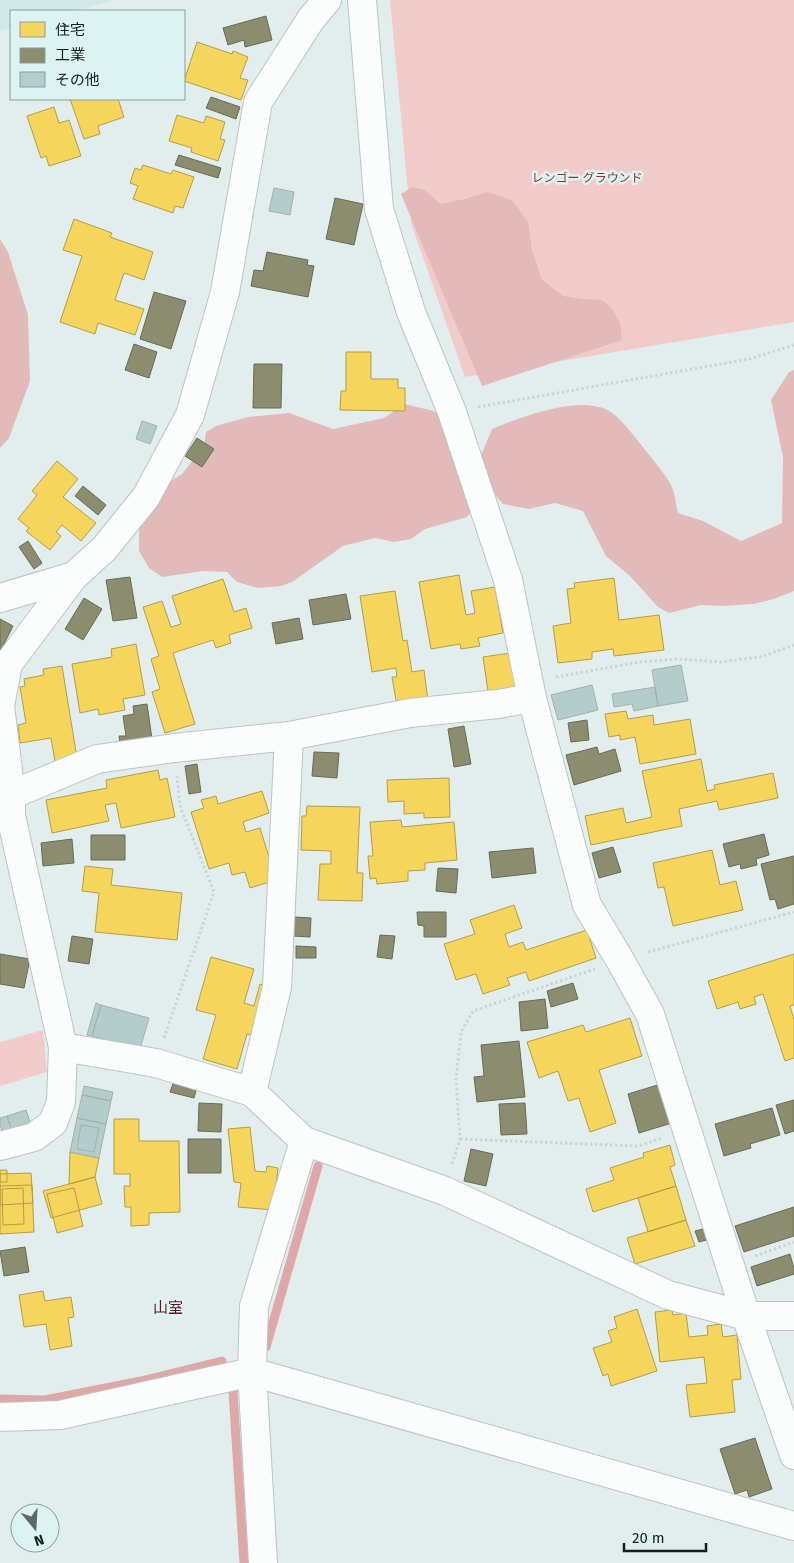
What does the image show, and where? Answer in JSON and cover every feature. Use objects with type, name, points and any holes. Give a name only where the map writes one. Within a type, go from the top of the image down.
[{"type":"street","points":[[0,1146],[34,1137],[53,1123],[61,1102],[63,1047],[8,809],[0,706],[8,664],[74,576],[104,549],[146,497],[190,415],[225,292],[258,102],[311,18],[327,0]]},
{"type":"street","points":[[362,0],[379,209],[411,312],[452,412],[508,580],[530,690],[587,905],[610,964],[650,1014],[746,1316],[794,1455]]},
{"type":"street","points":[[0,598],[74,576]]},
{"type":"street","points":[[8,809],[97,759],[174,748],[288,736],[410,713],[498,704],[530,690]]},
{"type":"street","points":[[252,1092],[277,987],[288,736]]},
{"type":"street","points":[[63,1047],[156,1063],[252,1092],[304,1141],[445,1191],[668,1296],[746,1316],[794,1316]]},
{"type":"street","points":[[264,1563],[252,1372],[254,1306],[304,1141]]},
{"type":"street","points":[[0,1417],[60,1415],[252,1372],[794,1526]]},
{"type":"path","points":[[452,412],[749,359],[794,345]]},
{"type":"path","points":[[530,690],[647,662],[679,658],[720,662],[760,657],[794,645]]},
{"type":"path","points":[[156,1063],[214,892],[180,806],[174,748]]},
{"type":"path","points":[[445,1191],[460,1139],[456,1079],[461,1032],[473,1010],[610,964],[794,912]]},
{"type":"path","points":[[460,1139],[638,1146],[687,1131]]},
{"type":"path","points":[[730,1265],[794,1242]]},
{"type":"shaded area","points":[[0,0],[115,0],[78,10],[10,10],[10,28],[0,31]]},
{"type":"shaded area","points":[[412,187],[425,190],[440,204],[488,192],[513,201],[528,222],[532,250],[542,280],[563,296],[602,300],[611,307],[620,323],[622,340],[482,386],[401,194]]},
{"type":"shaded area","points":[[0,239],[8,252],[28,315],[30,381],[9,438],[0,448]]},
{"type":"shaded area","points":[[794,370],[794,591],[774,599],[753,604],[701,605],[669,613],[658,607],[630,576],[606,556],[583,511],[555,503],[529,509],[503,504],[483,481],[479,460],[492,429],[535,413],[552,409],[584,405],[599,407],[611,412],[620,420],[663,472],[672,487],[678,513],[703,521],[741,541],[782,523],[783,457],[771,400],[789,372]]},
{"type":"shaded area","points":[[404,404],[434,411],[451,429],[474,507],[467,517],[425,529],[411,539],[394,542],[375,538],[343,546],[292,582],[281,586],[258,588],[237,582],[227,572],[203,571],[162,577],[149,568],[139,551],[139,522],[163,486],[182,474],[204,446],[206,432],[216,426],[248,417],[289,413],[333,429],[384,418]]},
{"type":"green space","name":"レンゴー グラウンド","points":[[390,0],[794,0],[794,322],[465,377],[411,223]]},
{"type":"green space","points":[[43,1030],[47,1072],[0,1086],[0,1042]]},
{"type":"building: 住宅","points":[[197,42],[232,54],[233,51],[248,57],[240,78],[248,80],[241,100],[185,81]]},
{"type":"building: 住宅","points":[[70,100],[118,100],[124,117],[98,126],[100,134],[84,139]]},
{"type":"building: 住宅","points":[[54,107],[59,123],[69,120],[81,156],[49,166],[46,156],[41,158],[27,116]]},
{"type":"building: 住宅","points":[[177,115],[204,123],[206,116],[225,122],[220,139],[225,140],[218,161],[191,152],[192,148],[169,141]]},
{"type":"building: 住宅","points":[[143,165],[171,174],[173,170],[194,177],[183,208],[175,206],[173,213],[133,199],[138,186],[130,183],[135,168],[141,170]]},
{"type":"building: 住宅","points":[[74,219],[112,233],[110,237],[153,252],[144,280],[124,273],[115,300],[144,309],[135,335],[98,323],[95,334],[60,322],[82,256],[63,250]]},
{"type":"building: 住宅","points":[[346,352],[371,352],[371,379],[398,379],[398,388],[405,388],[405,411],[340,410],[341,391],[346,391]]},
{"type":"building: 住宅","points":[[57,461],[78,479],[63,497],[96,523],[81,541],[62,525],[56,532],[61,536],[50,550],[26,531],[29,528],[18,519],[37,495],[32,491]]},
{"type":"building: 住宅","points":[[459,575],[466,615],[475,613],[471,591],[495,587],[503,633],[478,638],[480,646],[461,649],[460,644],[431,649],[419,582]]},
{"type":"building: 住宅","points":[[614,578],[619,620],[659,615],[664,650],[614,656],[613,649],[592,652],[592,659],[558,663],[553,626],[571,623],[567,589],[575,588],[574,583]]},
{"type":"building: 住宅","points":[[223,579],[234,612],[246,608],[252,628],[229,635],[231,643],[216,648],[213,640],[173,653],[195,724],[165,733],[152,692],[160,689],[151,659],[159,656],[143,607],[162,601],[171,627],[181,624],[172,596]]},
{"type":"building: 住宅","points":[[395,591],[403,641],[407,640],[412,672],[424,670],[428,701],[397,706],[392,677],[397,677],[396,668],[372,672],[360,596]]},
{"type":"building: 住宅","points":[[136,644],[145,695],[123,699],[125,710],[99,715],[98,709],[80,713],[72,664],[112,657],[111,649]]},
{"type":"building: 住宅","points":[[517,652],[522,687],[488,691],[483,657]]},
{"type":"building: 住宅","points":[[62,666],[77,758],[55,761],[51,738],[20,743],[18,725],[26,723],[20,687],[25,686],[24,679],[44,675],[43,669]]},
{"type":"building: 住宅","points":[[626,711],[628,719],[653,715],[654,725],[690,719],[696,754],[640,764],[635,737],[620,740],[620,735],[609,737],[605,714]]},
{"type":"building: 住宅","points":[[701,759],[707,791],[715,789],[714,785],[773,773],[778,798],[719,810],[717,801],[679,809],[682,826],[591,845],[585,816],[623,808],[626,823],[652,817],[642,771]]},
{"type":"building: 住宅","points":[[158,770],[160,780],[167,778],[175,817],[121,828],[116,803],[105,805],[109,821],[52,833],[46,800],[107,788],[106,780]]},
{"type":"building: 住宅","points":[[449,778],[450,817],[424,818],[424,813],[404,814],[404,801],[388,802],[387,780]]},
{"type":"building: 住宅","points":[[262,791],[269,813],[243,822],[246,832],[260,828],[276,880],[250,888],[245,872],[232,875],[229,863],[209,869],[191,812],[204,808],[201,800],[216,796],[218,804]]},
{"type":"building: 住宅","points":[[307,806],[360,807],[357,873],[363,873],[362,901],[318,900],[320,864],[331,864],[331,851],[301,850],[302,816],[306,816]]},
{"type":"building: 住宅","points":[[401,820],[402,827],[454,822],[457,860],[425,863],[425,870],[408,871],[408,881],[377,884],[376,878],[370,879],[368,856],[373,856],[370,822]]},
{"type":"building: 住宅","points":[[712,850],[720,885],[736,881],[743,910],[673,926],[664,887],[658,888],[653,863]]},
{"type":"building: 住宅","points":[[85,866],[113,869],[111,885],[182,893],[177,940],[95,932],[99,893],[82,891]]},
{"type":"building: 住宅","points":[[514,905],[522,928],[505,934],[509,947],[523,942],[526,950],[587,930],[596,958],[529,981],[526,972],[507,978],[510,985],[483,994],[476,974],[456,980],[444,944],[475,934],[470,920]]},
{"type":"building: 住宅","points":[[794,954],[794,1005],[790,1006],[794,1020],[794,1058],[785,1061],[763,994],[754,997],[756,1004],[740,1009],[738,1002],[717,1009],[708,981]]},
{"type":"building: 住宅","points":[[211,957],[254,969],[244,1003],[254,1006],[260,984],[267,986],[253,1036],[247,1034],[237,1069],[203,1059],[216,1015],[196,1010]]},
{"type":"building: 住宅","points":[[630,1018],[642,1056],[599,1070],[616,1123],[590,1132],[579,1098],[568,1101],[558,1071],[539,1078],[527,1042],[583,1025],[586,1032]]},
{"type":"building: 住宅","points":[[114,1119],[139,1119],[139,1141],[179,1141],[180,1212],[149,1213],[149,1225],[131,1226],[131,1207],[125,1207],[124,1186],[130,1186],[130,1174],[114,1174]]},
{"type":"building: 住宅","points":[[250,1127],[255,1171],[266,1172],[267,1166],[278,1168],[273,1210],[238,1207],[241,1183],[234,1182],[228,1129]]},
{"type":"building: 住宅","points":[[670,1145],[675,1165],[670,1167],[676,1186],[593,1212],[586,1189],[614,1180],[610,1168],[644,1157],[643,1153]]},
{"type":"building: 住宅","points":[[70,1152],[99,1158],[95,1177],[69,1184]]},
{"type":"building: 住宅","points":[[0,1170],[7,1170],[7,1182],[0,1182]]},
{"type":"building: 住宅","points":[[31,1173],[33,1203],[0,1205],[0,1174]]},
{"type":"building: 住宅","points":[[95,1177],[102,1204],[51,1218],[43,1191]]},
{"type":"building: 住宅","points":[[32,1185],[34,1232],[0,1234],[0,1186]]},
{"type":"building: 住宅","points":[[676,1186],[686,1220],[648,1232],[638,1198]]},
{"type":"building: 住宅","points":[[23,1188],[24,1224],[3,1225],[2,1189]]},
{"type":"building: 住宅","points":[[74,1188],[83,1226],[57,1233],[47,1194]]},
{"type":"building: 住宅","points":[[686,1220],[695,1246],[635,1264],[627,1238]]},
{"type":"building: 住宅","points":[[43,1291],[45,1301],[71,1297],[74,1317],[68,1318],[72,1346],[50,1350],[46,1324],[24,1327],[19,1295]]},
{"type":"building: 住宅","points":[[637,1309],[657,1371],[611,1386],[608,1374],[603,1376],[593,1348],[612,1342],[608,1331],[617,1328],[614,1317]]},
{"type":"building: 住宅","points":[[672,1310],[673,1315],[686,1313],[689,1337],[708,1335],[707,1326],[721,1324],[723,1337],[737,1335],[741,1379],[732,1380],[735,1412],[690,1417],[686,1385],[707,1383],[704,1357],[660,1362],[655,1312]]},
{"type":"building: 工業","points":[[266,16],[272,40],[245,47],[244,40],[228,45],[223,28]]},
{"type":"building: 工業","points":[[211,97],[240,107],[236,119],[206,108]]},
{"type":"building: 工業","points":[[179,155],[221,168],[218,178],[175,165]]},
{"type":"building: 工業","points":[[335,198],[363,204],[354,245],[326,239]]},
{"type":"building: 工業","points":[[267,252],[308,260],[307,265],[314,266],[308,297],[251,286],[254,270],[263,271]]},
{"type":"building: 工業","points":[[154,292],[186,301],[171,349],[140,339]]},
{"type":"building: 工業","points":[[134,344],[157,352],[149,378],[125,370]]},
{"type":"building: 工業","points":[[254,364],[282,364],[281,408],[253,408]]},
{"type":"building: 工業","points":[[197,438],[214,449],[202,467],[185,456]]},
{"type":"building: 工業","points":[[83,486],[106,505],[98,515],[75,496]]},
{"type":"building: 工業","points":[[28,541],[42,563],[34,569],[19,547]]},
{"type":"building: 工業","points":[[130,577],[137,618],[113,621],[106,580]]},
{"type":"building: 工業","points":[[346,594],[351,619],[313,625],[309,600]]},
{"type":"building: 工業","points":[[84,598],[102,609],[83,640],[65,629]]},
{"type":"building: 工業","points":[[299,618],[303,639],[276,644],[272,623]]},
{"type":"building: 工業","points":[[0,619],[13,626],[0,652]]},
{"type":"building: 工業","points":[[147,704],[152,739],[120,743],[119,736],[126,736],[123,716],[134,714],[133,706]]},
{"type":"building: 工業","points":[[587,720],[589,740],[571,742],[568,723]]},
{"type":"building: 工業","points":[[464,726],[471,764],[454,767],[448,729]]},
{"type":"building: 工業","points":[[597,747],[599,754],[615,749],[621,771],[574,785],[566,755]]},
{"type":"building: 工業","points":[[314,752],[339,753],[337,778],[312,776]]},
{"type":"building: 工業","points":[[197,764],[201,792],[189,794],[185,766]]},
{"type":"building: 工業","points":[[764,834],[769,855],[756,859],[757,865],[741,869],[740,864],[729,867],[723,844]]},
{"type":"building: 工業","points":[[91,835],[125,835],[125,860],[91,860]]},
{"type":"building: 工業","points":[[72,839],[74,863],[43,866],[41,843]]},
{"type":"building: 工業","points":[[613,847],[621,872],[599,878],[592,853]]},
{"type":"building: 工業","points":[[533,848],[536,873],[492,878],[489,852]]},
{"type":"building: 工業","points":[[794,856],[794,904],[778,909],[775,899],[770,900],[761,864]]},
{"type":"building: 工業","points":[[438,868],[458,869],[456,893],[436,891]]},
{"type":"building: 工業","points":[[417,912],[446,912],[446,937],[424,937],[424,926],[418,925]]},
{"type":"building: 工業","points":[[295,917],[311,918],[310,937],[293,936]]},
{"type":"building: 工業","points":[[380,935],[395,936],[392,959],[377,957]]},
{"type":"building: 工業","points":[[72,936],[93,939],[89,964],[68,961]]},
{"type":"building: 工業","points":[[296,946],[316,947],[316,958],[296,958]]},
{"type":"building: 工業","points":[[0,954],[30,959],[24,988],[0,984]]},
{"type":"building: 工業","points":[[573,983],[578,999],[551,1007],[547,991]]},
{"type":"building: 工業","points":[[545,999],[548,1028],[521,1031],[519,1002]]},
{"type":"building: 工業","points":[[519,1041],[525,1097],[477,1102],[474,1077],[484,1076],[481,1045]]},
{"type":"building: 工業","points":[[174,1081],[197,1087],[194,1098],[170,1092]]},
{"type":"building: 工業","points":[[661,1084],[672,1123],[639,1133],[628,1094]]},
{"type":"building: 工業","points":[[794,1100],[794,1131],[785,1134],[776,1105]]},
{"type":"building: 工業","points":[[199,1103],[222,1104],[221,1132],[198,1131]]},
{"type":"building: 工業","points":[[525,1103],[527,1134],[501,1135],[499,1104]]},
{"type":"building: 工業","points":[[772,1108],[780,1135],[750,1144],[751,1148],[724,1156],[715,1124]]},
{"type":"building: 工業","points":[[188,1139],[221,1139],[221,1173],[188,1173]]},
{"type":"building: 工業","points":[[471,1149],[493,1154],[486,1186],[464,1181]]},
{"type":"building: 工業","points":[[794,1207],[794,1236],[744,1252],[735,1226]]},
{"type":"building: 工業","points":[[707,1228],[710,1239],[699,1242],[695,1231]]},
{"type":"building: 工業","points":[[25,1247],[29,1272],[4,1276],[0,1251]]},
{"type":"building: 工業","points":[[790,1254],[794,1274],[757,1286],[751,1267]]},
{"type":"building: 工業","points":[[755,1438],[772,1489],[749,1497],[747,1490],[735,1494],[720,1449]]},
{"type":"building: その他","points":[[274,188],[294,192],[290,215],[269,211]]},
{"type":"building: その他","points":[[142,421],[157,426],[150,444],[136,439]]},
{"type":"building: その他","points":[[681,665],[688,701],[658,706],[652,670]]},
{"type":"building: その他","points":[[592,685],[598,710],[558,720],[551,695]]},
{"type":"building: その他","points":[[655,687],[658,706],[634,711],[632,704],[614,707],[612,694]]},
{"type":"building: その他","points":[[96,1003],[101,1005],[92,1036],[87,1035]]},
{"type":"building: その他","points":[[101,1005],[149,1018],[140,1049],[92,1036]]},
{"type":"building: その他","points":[[84,1086],[113,1092],[111,1101],[82,1095]]},
{"type":"building: その他","points":[[82,1095],[111,1101],[106,1124],[77,1118]]},
{"type":"building: その他","points":[[26,1110],[31,1125],[12,1131],[7,1116]]},
{"type":"building: その他","points":[[7,1116],[12,1131],[3,1134],[0,1118]]},
{"type":"building: その他","points":[[77,1118],[106,1124],[99,1158],[70,1152]]},
{"type":"building: その他","points":[[81,1125],[99,1128],[94,1152],[77,1149]]},
{"type":"waterway","points":[[266,1347],[318,1166]]},
{"type":"waterway","points":[[0,1399],[45,1400],[141,1381],[222,1361]]},
{"type":"waterway","points":[[233,1392],[244,1563]]},
{"type":"district","name":"山室","points":[[168,1308]]}]
